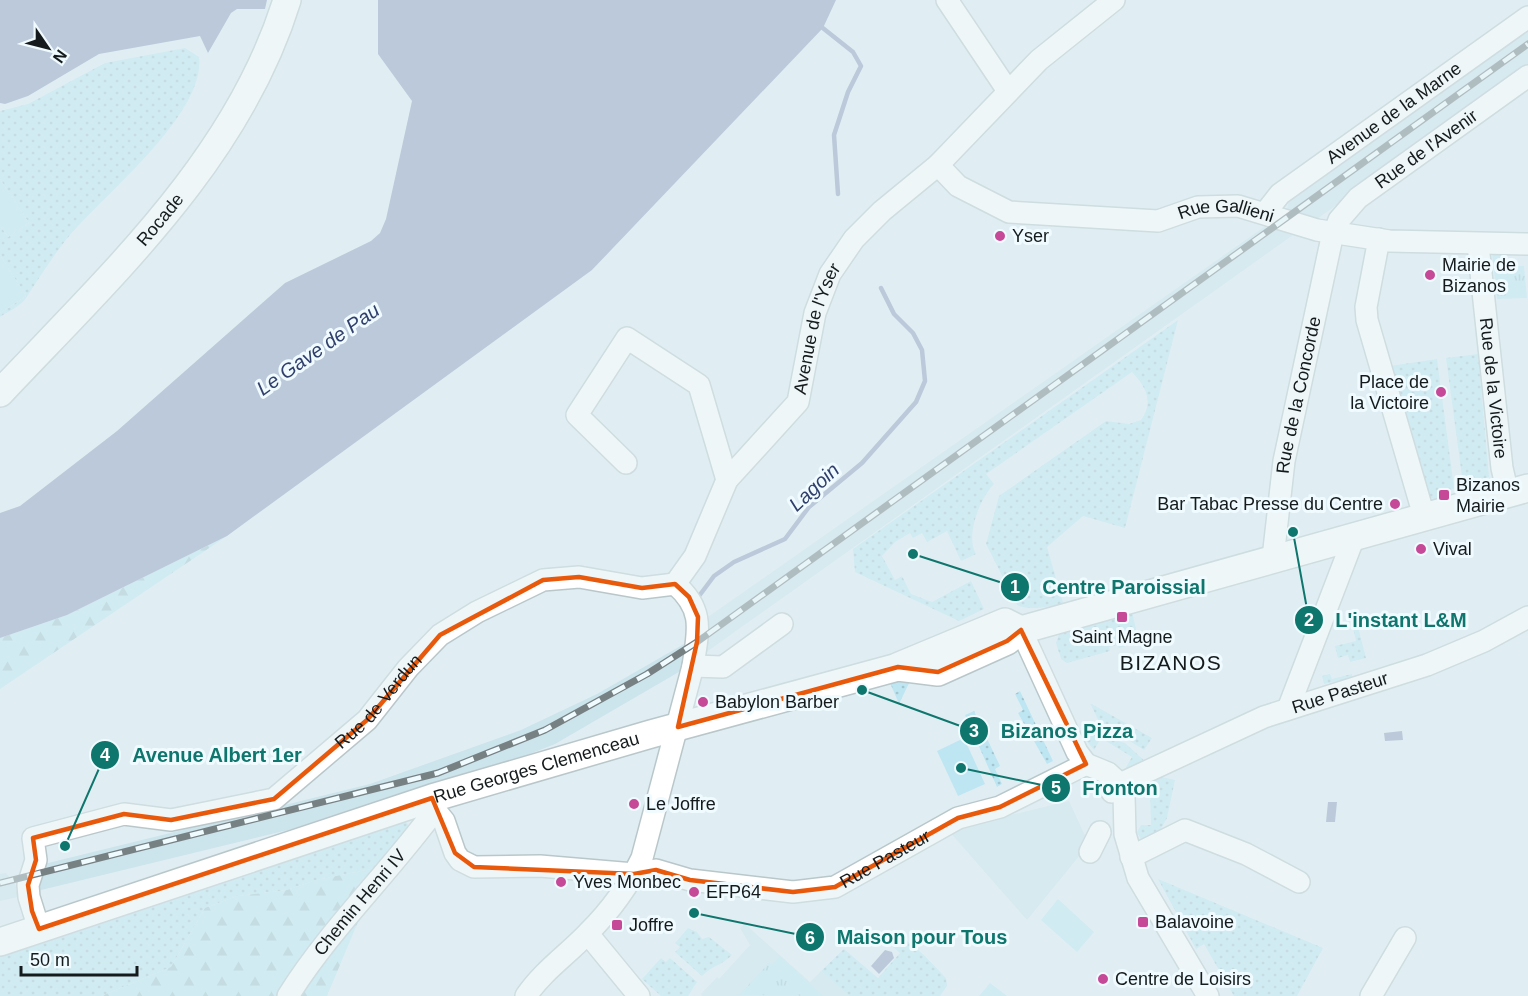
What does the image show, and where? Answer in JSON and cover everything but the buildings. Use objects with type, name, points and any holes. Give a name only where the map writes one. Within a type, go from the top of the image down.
[{"type":"main road","name":"Rocade","points":[[0,393],[121,264],[183,192],[244,103],[284,10]]},
{"type":"main road","points":[[1021,630],[1518,491]]},
{"type":"main road","name":"Rue Georges Clemenceau","points":[[0,942],[395,810],[433,804],[678,727],[898,667],[938,672],[1007,641],[1021,630]]},
{"type":"street","points":[[947,0],[1008,92]]},
{"type":"street","name":"Avenue de l'Yser","points":[[682,591],[727,480],[798,402],[816,313],[830,274],[854,239],[882,211],[938,165],[1039,60],[1114,0]]},
{"type":"street","name":"Avenue de la Marne","points":[[1265,213],[1280,194],[1528,17]]},
{"type":"street","name":"Rue de l'Avenir","points":[[1334,233],[1339,220],[1358,198],[1528,76]]},
{"type":"street","name":"Rue Gallieni","points":[[938,165],[958,186],[1009,212],[1158,221],[1198,207],[1238,206],[1334,233],[1379,239],[1478,245],[1528,244]]},
{"type":"street","name":"Rue de la Concorde","points":[[1273,558],[1284,461],[1334,233]]},
{"type":"street","points":[[1379,239],[1366,307],[1367,320],[1424,516]]},
{"type":"street","name":"Rue de la Victoire","points":[[1478,245],[1502,468],[1518,491]]},
{"type":"street","points":[[626,463],[577,415],[627,338],[699,385],[727,480]]},
{"type":"street","points":[[1288,709],[1354,537]]},
{"type":"street","name":"Rue de Verdun","points":[[39,929],[29,897],[31,876],[36,860],[33,838],[124,814],[171,819],[274,799],[367,720],[408,668],[440,635],[477,612],[543,580],[579,577],[642,588],[682,591]]},
{"type":"street","points":[[526,996],[558,959],[588,934],[634,874],[642,858],[664,767],[678,727],[693,666],[698,617],[682,591]]},
{"type":"street","name":"Rue Pasteur","points":[[1116,788],[1264,717],[1427,665],[1484,641],[1528,617]]},
{"type":"street","points":[[693,666],[723,667],[782,624]]},
{"type":"street","points":[[1021,630],[1068,734],[1086,764],[1108,773],[1116,788],[1124,795],[1125,834],[1138,878],[1208,996]]},
{"type":"street","name":"Rue Pasteur","points":[[433,804],[444,821],[455,853],[460,860],[474,867],[540,866],[634,874],[656,870],[690,880],[793,892],[834,887],[958,818],[1000,807],[1086,764]]},
{"type":"street","name":"Chemin Henri IV","points":[[288,996],[340,922],[398,858],[433,804]]},
{"type":"street","points":[[1131,857],[1185,830],[1246,854],[1299,882]]},
{"type":"street","points":[[1090,852],[1100,832]]},
{"type":"street","points":[[588,934],[628,986],[639,996]]},
{"type":"street","points":[[1377,994],[1405,938]]},
{"type":"highlighted area","points":[[579,577],[642,588],[675,584],[689,597],[698,617],[697,642],[678,727],[898,667],[938,672],[1007,641],[1021,630],[1086,764],[1000,807],[958,818],[835,887],[793,892],[690,880],[656,870],[634,874],[474,867],[455,853],[432,798],[39,929],[32,911],[28,885],[36,860],[33,838],[124,814],[171,820],[274,799],[367,720],[440,635],[543,580]]},
{"type":"shaded area","points":[[1528,28],[1528,66],[1317,219],[1287,210],[1289,199]]},
{"type":"shaded area","points":[[1267,225],[1293,235],[705,653],[708,617]]},
{"type":"shaded area","points":[[684,644],[684,669],[555,744],[502,765],[325,821],[37,891],[44,864],[370,784],[521,730],[597,694]]},
{"type":"shaded area","points":[[1069,801],[1089,844],[1027,920],[948,830]]},
{"type":"shaded area","points":[[6,873],[15,883],[18,897],[0,901],[0,874]]},
{"type":"shaded area","points":[[745,924],[810,982],[821,971],[849,996],[702,996],[701,994],[717,977],[719,979],[750,945],[740,928]]},
{"type":"green space","points":[[185,48],[199,57],[197,79],[187,103],[150,152],[70,235],[24,301],[0,317],[0,313],[26,296],[0,255],[0,225],[8,237],[29,223],[0,179],[0,111],[28,104],[105,63]]},
{"type":"green space","points":[[0,179],[29,223],[8,237],[0,225]]},
{"type":"green space","points":[[1492,252],[1506,252],[1508,266],[1524,266],[1527,298],[1497,299]]},
{"type":"green space","points":[[0,255],[26,296],[0,313]]},
{"type":"green space","points":[[1178,320],[1125,528],[1083,516],[1047,547],[1063,603],[1033,608],[1017,605],[986,544],[999,496],[1106,421],[1129,424],[1141,420],[1147,407],[1147,394],[1132,372],[986,474],[994,484],[979,508],[973,528],[973,546],[976,554],[961,561],[947,531],[927,542],[922,533],[913,538],[910,533],[895,542],[882,556],[895,580],[902,576],[911,594],[932,602],[971,581],[984,609],[959,621],[855,572],[853,549]]},
{"type":"green space","points":[[1478,354],[1489,477],[1463,484],[1446,358]]},
{"type":"green space","points":[[1437,359],[1454,488],[1435,499],[1430,498],[1390,366]]},
{"type":"green space","points":[[227,536],[0,689],[0,638],[67,615]]},
{"type":"green space","points":[[1132,612],[1139,642],[1119,648],[1118,645],[1109,647],[1110,651],[1067,663],[1061,659],[1056,643],[1059,634],[1114,617],[1116,623],[1130,619],[1129,613]]},
{"type":"green space","points":[[1358,627],[1366,658],[1350,662],[1348,655],[1338,658],[1335,646],[1356,641],[1353,628]]},
{"type":"green space","points":[[1330,674],[1332,679],[1352,674],[1352,678],[1324,684],[1322,676]]},
{"type":"green space","points":[[888,678],[911,679],[899,704]]},
{"type":"green space","points":[[1020,691],[1053,761],[1047,764],[1018,713],[1023,710],[1015,694]]},
{"type":"green space","points":[[1090,703],[1152,738],[1144,750],[1122,736],[1103,730]]},
{"type":"green space","points":[[974,711],[1000,766],[995,769],[1002,784],[997,787],[965,715]]},
{"type":"green space","points":[[1091,733],[1125,743],[1147,763],[1131,772],[1125,769],[1132,757],[1101,738],[1094,750],[1081,734]]},
{"type":"green space","points":[[964,738],[985,784],[958,796],[937,751]]},
{"type":"green space","points":[[1158,776],[1175,780],[1167,818],[1157,836],[1142,841],[1137,832],[1141,825],[1151,825],[1150,790],[1135,788]]},
{"type":"green space","points":[[405,820],[411,829],[381,867],[316,880],[287,890],[237,896],[205,908],[171,967],[101,996],[0,996],[0,955]]},
{"type":"green space","points":[[381,867],[327,996],[101,996],[171,967],[205,908],[237,896],[287,890],[316,880]]},
{"type":"green space","points":[[1158,879],[1323,948],[1297,996],[1234,996],[1204,944],[1196,949]]},
{"type":"green space","points":[[1058,899],[1094,932],[1077,952],[1041,920]]},
{"type":"green space","points":[[688,928],[697,932],[702,939],[709,937],[732,955],[702,976],[675,952],[680,947],[675,943]]},
{"type":"green space","points":[[894,936],[914,946],[946,978],[947,986],[940,996],[849,996],[821,971],[844,949],[878,978],[900,953],[888,943]]},
{"type":"green space","points":[[780,956],[823,996],[739,995],[769,963],[772,965]]},
{"type":"green space","points":[[661,958],[666,962],[670,958],[697,982],[688,996],[661,996],[642,979]]},
{"type":"green space","points":[[990,983],[1007,996],[979,996]]},
{"type":"water","points":[[0,0],[267,0],[265,9],[237,9],[231,13],[208,53],[200,36],[99,54],[28,96],[5,104],[0,103]]},
{"type":"water","name":"Le Gave de Pau","points":[[378,0],[836,0],[823,28],[592,270],[227,536],[67,615],[0,638],[0,513],[20,506],[117,431],[285,283],[371,241],[380,233],[386,219],[412,101],[378,54]]},
{"type":"water","points":[[1402,731],[1403,740],[1385,741],[1384,733]]},
{"type":"water","points":[[1328,802],[1337,802],[1335,822],[1326,822]]},
{"type":"water","points":[[885,950],[892,952],[894,958],[879,974],[871,966]]},
{"type":"waterway","name":"Lagoin","points":[[819,25],[853,52],[861,66],[848,92],[834,135],[838,194]]},
{"type":"waterway","name":"Lagoin","points":[[696,600],[714,576],[734,562],[785,539],[809,507],[862,463],[916,402],[925,381],[922,350],[913,333],[894,314],[881,288]]},
{"type":"railway","points":[[0,883],[438,773],[545,730],[647,674],[697,642],[1528,44]]},
{"type":"place","name":"Yser","points":[[1000,236]]},
{"type":"place","name":"Mairie de Bizanos","points":[[1430,275]]},
{"type":"place","name":"Place de la Victoire","points":[[1441,392]]},
{"type":"place","name":"Bizanos Mairie","points":[[1444,495]]},
{"type":"place","name":"Bar Tabac Presse du Centre","points":[[1395,504]]},
{"type":"place","name":"L'instant L&M","points":[[1293,532]]},
{"type":"place","name":"Vival","points":[[1421,549]]},
{"type":"place","name":"Centre Paroissial","points":[[913,554]]},
{"type":"place","name":"Saint Magne","points":[[1122,617]]},
{"type":"place","name":"Bizanos Pizza","points":[[862,690]]},
{"type":"place","name":"Babylon Barber","points":[[703,702]]},
{"type":"place","name":"Fronton","points":[[961,768]]},
{"type":"place","name":"Le Joffre","points":[[634,804]]},
{"type":"place","name":"Avenue Albert 1er","points":[[65,846]]},
{"type":"place","name":"Yves Monbec","points":[[561,882]]},
{"type":"place","name":"EFP64","points":[[694,892]]},
{"type":"place","name":"Maison pour Tous","points":[[694,913]]},
{"type":"place","name":"Balavoine","points":[[1143,922]]},
{"type":"place","name":"Joffre","points":[[617,925]]},
{"type":"place","name":"Centre de Loisirs","points":[[1103,979]]},
{"type":"district","name":"BIZANOS","points":[[1171,663]]}]
